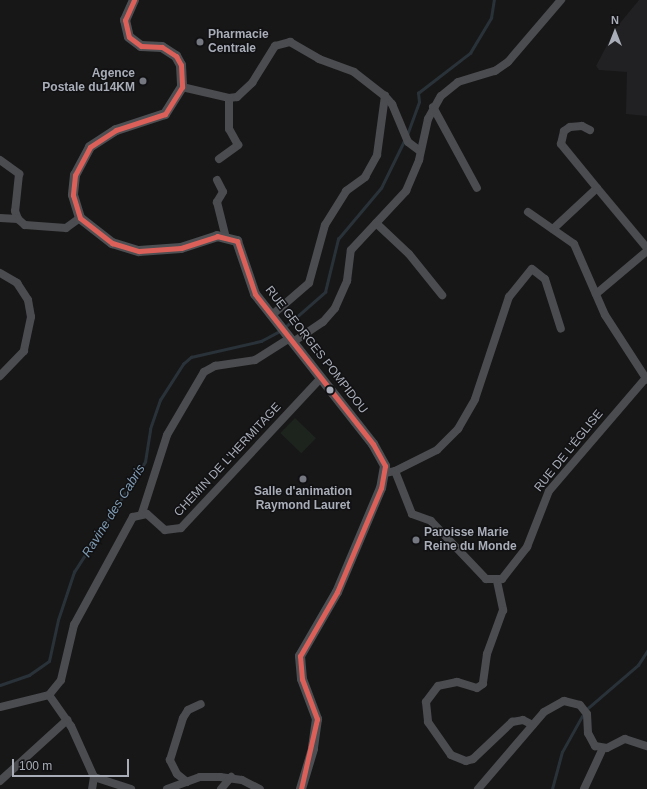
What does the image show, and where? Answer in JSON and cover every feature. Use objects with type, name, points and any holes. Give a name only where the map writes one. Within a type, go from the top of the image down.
[{"type":"main road","points":[[134,0],[125,20],[129,37],[141,46],[162,47],[173,53],[181,65],[182,87],[166,114],[116,130],[90,147],[75,175],[73,195],[80,218],[112,243],[139,251],[181,248],[225,235]]},
{"type":"main road","name":"RUE GEORGES POMPIDOU","points":[[225,235],[239,244],[250,284],[381,455],[390,472]]},
{"type":"main road","points":[[301,789],[314,749],[317,719],[302,679],[300,656],[338,592],[390,472]]},
{"type":"street","points":[[0,707],[49,695],[66,669],[74,625],[103,566],[130,521],[142,514],[167,435],[204,372],[215,366],[255,360],[290,338],[324,322],[335,308],[348,281],[351,250],[406,191],[420,152],[433,107],[458,82],[495,70],[508,62],[561,0]]},
{"type":"street","points":[[182,87],[229,98],[243,93],[275,46],[286,42],[354,72],[385,96],[404,129],[408,142],[420,152]]},
{"type":"street","points":[[274,317],[309,282],[316,249],[329,219],[346,191],[364,177],[377,155],[385,96]]},
{"type":"street","points":[[219,159],[238,145],[229,129],[229,98]]},
{"type":"street","points":[[433,107],[477,188]]},
{"type":"street","points":[[590,130],[582,126],[570,128],[564,131],[561,144],[647,248]]},
{"type":"street","points":[[0,160],[19,174],[18,219]]},
{"type":"street","points":[[216,180],[223,192],[218,208],[225,235]]},
{"type":"street","points":[[553,229],[597,188]]},
{"type":"street","points":[[528,212],[574,244],[596,294],[646,380]]},
{"type":"street","points":[[0,218],[18,219],[26,225],[66,228],[80,218]]},
{"type":"street","points":[[376,223],[409,254],[442,295]]},
{"type":"street","points":[[596,294],[647,252]]},
{"type":"street","points":[[533,725],[523,720],[512,722],[474,759],[466,761],[451,755],[428,722],[426,702],[438,686],[457,682],[477,688],[484,684],[487,654],[503,610],[497,581],[486,579],[467,562],[431,521],[412,514],[390,472],[437,450],[458,429],[475,399],[509,297],[532,269],[545,279],[561,329]]},
{"type":"street","points":[[0,273],[17,283],[28,300],[31,318],[24,351],[0,376]]},
{"type":"street","name":"CHEMIN DE L'HERMITAGE","points":[[142,514],[165,530],[181,528],[321,378]]},
{"type":"street","name":"RUE DE L'ÉGLISE","points":[[497,581],[506,576],[527,547],[549,491],[646,380]]},
{"type":"street","points":[[49,695],[67,720],[94,777],[92,789]]},
{"type":"street","points":[[478,789],[533,725],[554,705],[574,702],[587,714],[590,740],[603,748]]},
{"type":"street","points":[[187,782],[177,774],[170,760],[182,718],[188,710],[201,704]]},
{"type":"street","points":[[0,781],[67,720]]},
{"type":"street","points":[[584,789],[603,748],[625,739],[647,746]]},
{"type":"street","points":[[94,777],[131,789]]},
{"type":"street","points":[[168,789],[200,777],[231,777],[260,789]]},
{"type":"street","points":[[221,789],[231,777]]},
{"type":"shaded area","points":[[639,0],[647,0],[647,116],[626,114],[627,72],[599,70],[596,66],[616,28]]},
{"type":"shaded area","points":[[295,418],[316,438],[301,453],[280,433]]},
{"type":"waterway","name":"Ravine des Cabris","points":[[407,135],[419,102],[418,93],[470,53],[491,18],[494,0]]},
{"type":"waterway","name":"Ravine des Cabris","points":[[284,328],[325,292],[338,239],[381,188],[405,139]]},
{"type":"waterway","name":"Ravine des Cabris","points":[[0,685],[29,675],[49,661],[58,620],[74,572],[145,462],[150,429],[160,400],[183,364],[191,357],[261,341],[280,331]]},
{"type":"waterway","points":[[588,708],[638,665],[647,651]]},
{"type":"waterway","points":[[552,789],[562,752],[582,716]]},
{"type":"transit line","points":[[134,0],[125,20],[129,37],[141,46],[162,47],[176,56],[181,65],[182,87],[165,114],[116,130],[90,147],[75,175],[73,195],[80,218],[112,243],[139,251],[181,248],[217,236],[237,241],[255,294],[373,444],[385,466],[381,488],[337,592],[300,656],[302,679],[317,719],[301,789]]},
{"type":"place","name":"Pharmacie Centrale","points":[[200,42]]},
{"type":"place","name":"Agence Postale du14KM","points":[[143,81]]},
{"type":"place","name":"Salle d'animation Raymond Lauret","points":[[303,479]]},
{"type":"place","name":"Paroisse Marie Reine du Monde","points":[[416,540]]}]
